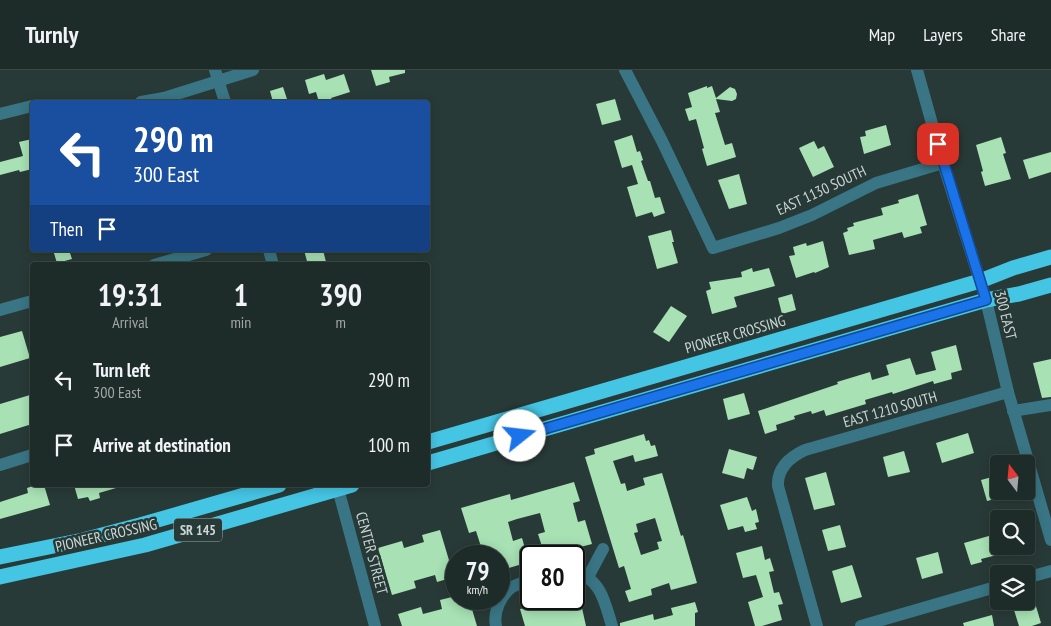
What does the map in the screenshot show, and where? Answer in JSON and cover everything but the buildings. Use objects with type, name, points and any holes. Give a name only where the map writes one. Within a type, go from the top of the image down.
[{"type":"highway","name":"PIONEER CROSSING","points":[[430,441],[980,281],[1013,268],[1051,257]]},
{"type":"highway","points":[[430,462],[986,300],[1020,294],[1051,285]]},
{"type":"highway","name":"PIONEER CROSSING","points":[[0,557],[140,526],[272,487]]},
{"type":"highway","name":"PIONEER CROSSING","points":[[0,577],[145,545],[339,487]]},
{"type":"street","points":[[153,100],[164,98],[217,76],[253,70]]},
{"type":"street","name":"EAST 1130 SOUTH","points":[[625,70],[662,141],[713,248],[779,228],[812,215],[876,183],[943,162]]},
{"type":"street","name":"300 EAST","points":[[916,70],[986,300],[1008,392],[1051,540]]},
{"type":"street","points":[[217,76],[224,100]]},
{"type":"street","points":[[0,114],[30,106]]},
{"type":"street","points":[[164,262],[199,252]]},
{"type":"street","points":[[0,310],[30,302]]},
{"type":"street","name":"EAST 1210 SOUTH","points":[[818,626],[778,486],[779,474],[785,464],[805,450],[1008,392]]},
{"type":"street","points":[[1013,410],[1051,405]]},
{"type":"street","points":[[0,465],[30,456]]},
{"type":"street","name":"CENTER STREET","points":[[342,487],[375,626]]},
{"type":"street","points":[[588,577],[603,549]]},
{"type":"street","points":[[1035,575],[1051,571]]},
{"type":"street","points":[[585,576],[598,586],[602,592],[612,626]]},
{"type":"street","points":[[861,626],[990,589]]},
{"type":"street","points":[[496,626],[495,618],[497,610]]},
{"type":"route","points":[[520,436],[986,300],[938,144]]}]
